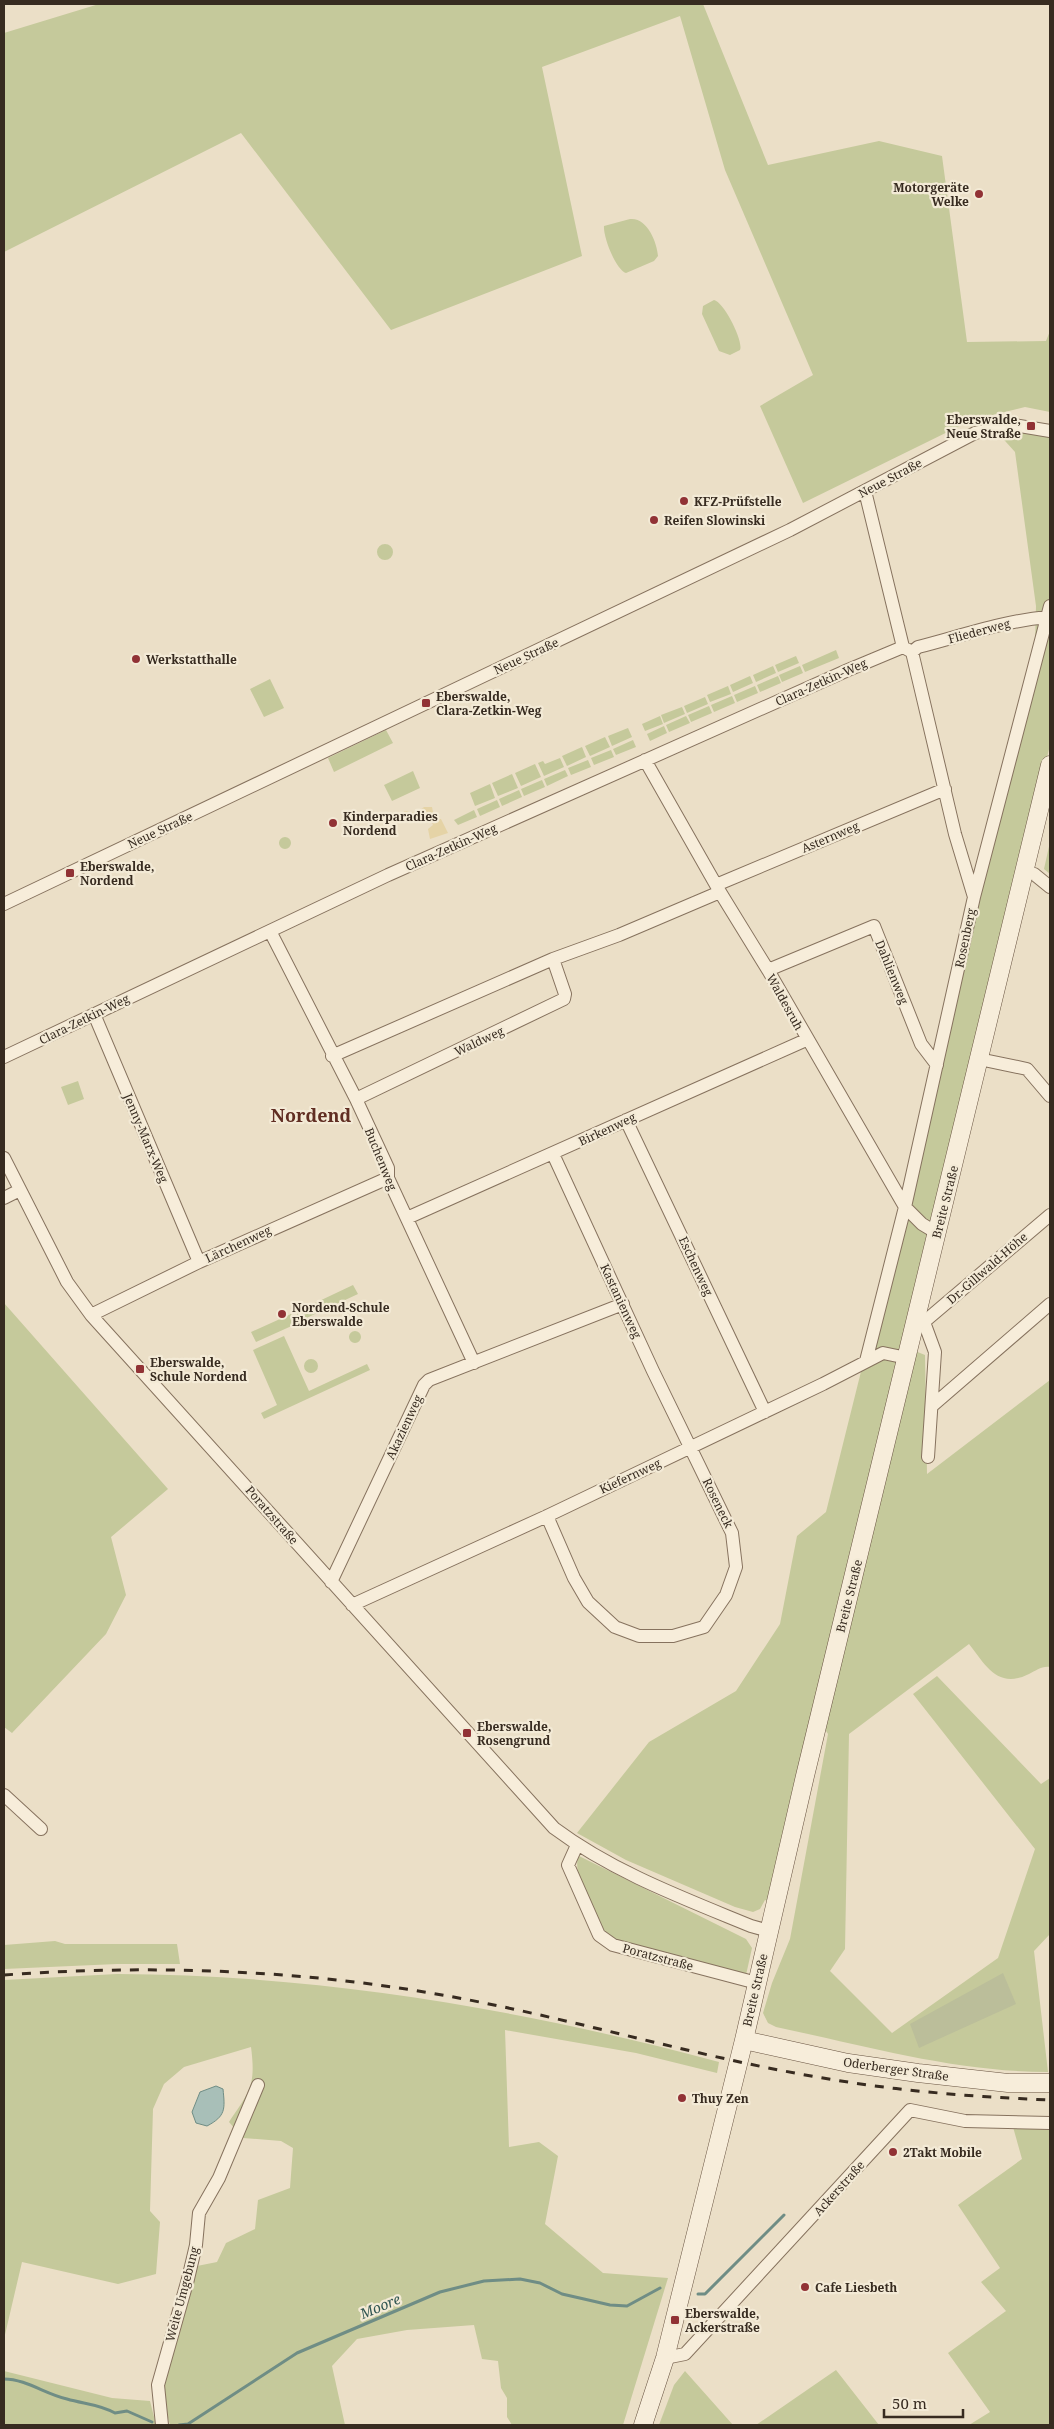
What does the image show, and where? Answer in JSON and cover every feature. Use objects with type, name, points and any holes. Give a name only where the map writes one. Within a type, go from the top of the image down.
[{"type":"main road","name":"Breite Straße","points":[[643,2425],[665,2358],[744,2040],[907,1358],[920,1322],[938,1233],[1050,765]]},
{"type":"main road","name":"Oderberger Straße","points":[[744,2040],[848,2063],[883,2068],[1008,2083],[1050,2083]]},
{"type":"street","name":"Neue Straße","points":[[4,904],[678,584],[865,492],[975,433],[1014,425],[1031,426],[1050,431]]},
{"type":"street","name":"Rosenberg","points":[[865,492],[945,789],[955,834],[974,897],[905,1207],[866,1361]]},
{"type":"street","name":"Fliederweg","points":[[908,650],[1049,612]]},
{"type":"street","points":[[974,897],[1049,612]]},
{"type":"street","name":"Clara-Zetkin-Weg","points":[[4,1057],[388,875],[848,670],[908,650]]},
{"type":"street","name":"Waldesruh","points":[[645,760],[718,889],[768,970],[806,1040],[905,1207],[922,1224],[938,1233]]},
{"type":"street","name":"Asternweg","points":[[718,889],[945,789]]},
{"type":"street","points":[[1024,872],[1034,874],[1050,887]]},
{"type":"street","points":[[332,1056],[552,960],[619,935],[718,889]]},
{"type":"street","name":"Dahlienweg","points":[[768,970],[874,926],[921,1044],[937,1065]]},
{"type":"street","name":"Buchenweg","points":[[270,931],[332,1056],[356,1099],[388,1168],[388,1178],[474,1363]]},
{"type":"street","name":"Waldweg","points":[[356,1099],[564,999],[565,994],[552,960]]},
{"type":"street","name":"Jenny-Marx-Weg","points":[[94,1014],[199,1262]]},
{"type":"street","name":"Birkenweg","points":[[407,1218],[806,1040]]},
{"type":"street","points":[[980,1059],[1027,1069],[1050,1096]]},
{"type":"street","name":"Eschenweg","points":[[626,1120],[765,1412]]},
{"type":"street","name":"Kastanienweg","points":[[553,1154],[691,1447]]},
{"type":"street","name":"Poratzstraße","points":[[4,1158],[67,1282],[91,1315],[554,1828],[577,1845],[634,1877],[751,1926],[769,1931]]},
{"type":"street","name":"Lärchenweg","points":[[91,1315],[199,1262],[388,1178]]},
{"type":"street","points":[[4,1198],[20,1190]]},
{"type":"street","name":"Dr.-Gillwald-Höhe","points":[[920,1322],[1050,1214]]},
{"type":"street","name":"Akazienweg","points":[[331,1582],[424,1385],[429,1380],[622,1304]]},
{"type":"street","points":[[932,1406],[1050,1304]]},
{"type":"street","points":[[920,1322],[935,1352],[928,1457]]},
{"type":"street","name":"Kiefernweg","points":[[352,1605],[548,1516],[883,1353],[907,1358]]},
{"type":"street","name":"Roseneck","points":[[548,1516],[574,1578],[588,1602],[615,1628],[639,1636],[673,1636],[704,1627],[726,1595],[736,1567],[736,1552],[732,1532],[691,1447]]},
{"type":"street","points":[[4,1795],[41,1829]]},
{"type":"street","name":"Poratzstraße","points":[[577,1845],[568,1865],[599,1935],[613,1945],[757,1983]]},
{"type":"street","name":"Weite Umgebung","points":[[162,2425],[161,2395],[158,2385],[188,2279],[196,2245],[199,2213],[219,2178],[258,2085]]},
{"type":"street","name":"Ackerstraße","points":[[665,2358],[685,2354],[910,2110],[965,2121],[1050,2123]]},
{"type":"green space","points":[[99,4],[703,4],[768,165],[879,141],[942,156],[967,342],[1046,341],[1050,331],[1050,412],[1025,407],[972,420],[803,503],[760,406],[813,375],[725,170],[680,16],[542,67],[582,256],[391,330],[241,133],[4,252],[4,33]]},
{"type":"green space","points":[[636,219],[646,226],[656,244],[658,256],[654,261],[626,273],[618,266],[611,252],[604,226]]},
{"type":"green space","points":[[714,300],[718,302],[728,315],[739,339],[740,350],[730,355],[719,351],[702,314],[703,306]]},
{"type":"green space","points":[[1014,430],[1050,435],[1050,745],[769,1901],[765,1900],[760,1909],[753,1912],[735,1907],[626,1860],[577,1833],[649,1742],[736,1691],[780,1624],[797,1536],[826,1512],[905,1195],[1035,644],[1036,606],[1015,452],[997,432]]},
{"type":"green space","points":[[385,544],[393,552],[385,560],[377,552]]},
{"type":"green space","points":[[836,650],[839,658],[805,672],[802,665]]},
{"type":"green space","points":[[796,656],[799,663],[778,672],[775,665]]},
{"type":"green space","points":[[773,666],[776,673],[756,682],[753,675]]},
{"type":"green space","points":[[800,666],[803,673],[782,682],[779,675]]},
{"type":"green space","points":[[750,676],[753,683],[733,692],[730,685]]},
{"type":"green space","points":[[778,676],[781,683],[760,692],[757,685]]},
{"type":"green space","points":[[270,679],[284,708],[264,717],[250,689]]},
{"type":"green space","points":[[728,686],[731,694],[710,702],[707,695]]},
{"type":"green space","points":[[755,686],[758,693],[737,702],[734,695]]},
{"type":"green space","points":[[732,696],[735,703],[714,712],[711,705]]},
{"type":"green space","points":[[705,697],[708,704],[687,713],[684,706]]},
{"type":"green space","points":[[709,706],[712,713],[691,722],[688,715]]},
{"type":"green space","points":[[682,707],[685,714],[664,723],[661,715]]},
{"type":"green space","points":[[660,716],[663,724],[645,731],[642,724]]},
{"type":"green space","points":[[686,716],[690,723],[669,732],[666,725]]},
{"type":"green space","points":[[664,726],[667,733],[650,741],[647,734]]},
{"type":"green space","points":[[628,728],[632,737],[612,746],[608,736]]},
{"type":"green space","points":[[386,730],[393,743],[334,772],[328,758]]},
{"type":"green space","points":[[605,737],[610,747],[590,756],[585,746]]},
{"type":"green space","points":[[633,740],[636,747],[616,755],[613,749]]},
{"type":"green space","points":[[582,747],[586,757],[567,766],[562,756]]},
{"type":"green space","points":[[611,750],[614,757],[594,765],[591,758]]},
{"type":"green space","points":[[560,758],[564,767],[544,776],[538,763],[543,761],[545,764]]},
{"type":"green space","points":[[588,760],[591,767],[571,775],[568,768]]},
{"type":"green space","points":[[535,764],[541,777],[521,786],[515,773]]},
{"type":"green space","points":[[565,770],[568,776],[547,786],[544,779]]},
{"type":"green space","points":[[413,771],[420,788],[392,801],[384,785]]},
{"type":"green space","points":[[512,774],[518,788],[498,796],[492,783]]},
{"type":"green space","points":[[542,780],[545,787],[524,796],[521,789]]},
{"type":"green space","points":[[490,784],[495,798],[475,806],[470,793]]},
{"type":"green space","points":[[519,790],[522,797],[502,806],[499,799]]},
{"type":"green space","points":[[497,800],[500,807],[480,816],[477,809]]},
{"type":"green space","points":[[474,810],[477,817],[458,825],[454,820]]},
{"type":"green space","points":[[283,837],[287,837],[291,843],[287,849],[283,849],[279,845],[279,841]]},
{"type":"green space","points":[[1050,842],[1050,874],[1044,869]]},
{"type":"green space","points":[[78,1081],[84,1099],[68,1105],[61,1087]]},
{"type":"green space","points":[[353,1285],[358,1294],[300,1321],[296,1312]]},
{"type":"green space","points":[[4,1303],[168,1489],[111,1537],[126,1595],[106,1634],[12,1733],[4,1727]]},
{"type":"green space","points":[[291,1314],[296,1324],[256,1342],[251,1332]]},
{"type":"green space","points":[[353,1331],[357,1331],[361,1337],[357,1343],[353,1343],[349,1339],[349,1335]]},
{"type":"green space","points":[[284,1336],[309,1391],[367,1364],[370,1370],[264,1419],[261,1413],[277,1405],[253,1350]]},
{"type":"green space","points":[[915,1351],[925,1355],[927,1474],[1050,1380],[1050,1667],[1041,1668],[1018,1678],[1008,1679],[1000,1677],[987,1666],[969,1644],[849,1734],[845,1949],[830,1971],[892,2033],[998,1958],[1035,1849],[913,1694],[937,1676],[1041,1784],[1050,1778],[1050,1934],[1034,1951],[1048,2072],[979,2068],[877,2050],[776,2027],[768,2023],[763,2013],[772,1983],[790,1939],[828,1734],[823,1726]]},
{"type":"green space","points":[[311,1359],[316,1361],[318,1366],[316,1371],[311,1373],[306,1371],[304,1366],[306,1361]]},
{"type":"green space","points":[[579,1856],[746,1939],[752,1948],[746,1975],[618,1942],[612,1938],[597,1920],[581,1884],[577,1863]]},
{"type":"green space","points":[[55,1941],[65,1944],[177,1944],[180,1964],[117,1964],[4,1969],[4,1945]]},
{"type":"green space","points":[[1003,1973],[1016,2004],[919,2048],[910,2024]]},
{"type":"green space","points":[[117,1974],[194,1976],[270,1981],[346,1988],[421,1998],[570,2026],[719,2062],[717,2073],[636,2053],[505,2030],[509,2147],[539,2142],[558,2156],[545,2224],[603,2273],[668,2278],[623,2425],[512,2425],[507,2417],[507,2398],[501,2388],[498,2361],[482,2359],[474,2325],[407,2330],[357,2339],[332,2366],[345,2425],[170,2425],[162,2395],[168,2360],[197,2266],[217,2262],[226,2243],[255,2229],[258,2200],[290,2188],[293,2148],[281,2141],[243,2138],[229,2122],[250,2088],[253,2071],[251,2047],[184,2067],[164,2084],[153,2109],[150,2211],[160,2222],[156,2274],[118,2284],[22,2262],[4,2339],[4,1980]]},
{"type":"green space","points":[[1013,2127],[1050,2127],[1050,2425],[969,2425],[990,2412],[948,2353],[1006,2311],[981,2282],[1000,2268],[958,2205],[1022,2159]]},
{"type":"green space","points":[[836,2370],[879,2425],[756,2425]]},
{"type":"green space","points":[[4,2371],[112,2398],[150,2401],[156,2425],[4,2425]]},
{"type":"green space","points":[[685,2371],[733,2425],[659,2425],[674,2385]]},
{"type":"sand","points":[[424,807],[432,807],[432,817],[418,820],[414,815],[404,815],[404,811],[417,813]]},
{"type":"sand","points":[[434,818],[441,819],[448,833],[430,839],[428,829],[433,825],[431,820],[434,821]]},
{"type":"water","points":[[216,2086],[223,2089],[224,2107],[221,2115],[207,2126],[196,2123],[192,2112],[200,2092]]},
{"type":"waterway","points":[[698,2294],[705,2294],[784,2215]]},
{"type":"waterway","name":"Moore","points":[[179,2425],[188,2424],[297,2353],[440,2292],[484,2281],[520,2279],[540,2283],[562,2294],[610,2305],[627,2306],[660,2288]]},
{"type":"waterway","name":"Moore","points":[[4,2379],[20,2381],[59,2397],[97,2406],[115,2413],[127,2411],[152,2422]]},
{"type":"railway","points":[[4,1975],[119,1970],[177,1970],[235,1972],[350,1981],[407,1989],[509,2008],[688,2050],[823,2078],[936,2093],[1050,2100]]},
{"type":"place","name":"Motorgeräte Welke","points":[[979,194]]},
{"type":"place","name":"Eberswalde, Neue Straße","points":[[1031,426]]},
{"type":"place","name":"KFZ-Prüfstelle","points":[[684,501]]},
{"type":"place","name":"Reifen Slowinski","points":[[654,520]]},
{"type":"place","name":"Werkstatthalle","points":[[136,659]]},
{"type":"place","name":"Eberswalde, Clara-Zetkin-Weg","points":[[426,703]]},
{"type":"place","name":"Kinderparadies Nordend","points":[[333,823]]},
{"type":"place","name":"Eberswalde, Nordend","points":[[70,873]]},
{"type":"place","name":"Nordend-Schule Eberswalde","points":[[282,1314]]},
{"type":"place","name":"Eberswalde, Schule Nordend","points":[[140,1369]]},
{"type":"place","name":"Eberswalde, Rosengrund","points":[[467,1733]]},
{"type":"place","name":"Thuy Zen","points":[[682,2098]]},
{"type":"place","name":"2Takt Mobile","points":[[893,2152]]},
{"type":"place","name":"Cafe Liesbeth","points":[[805,2287]]},
{"type":"place","name":"Eberswalde, Ackerstraße","points":[[675,2320]]},
{"type":"district","name":"Nordend","points":[[311,1115]]}]
